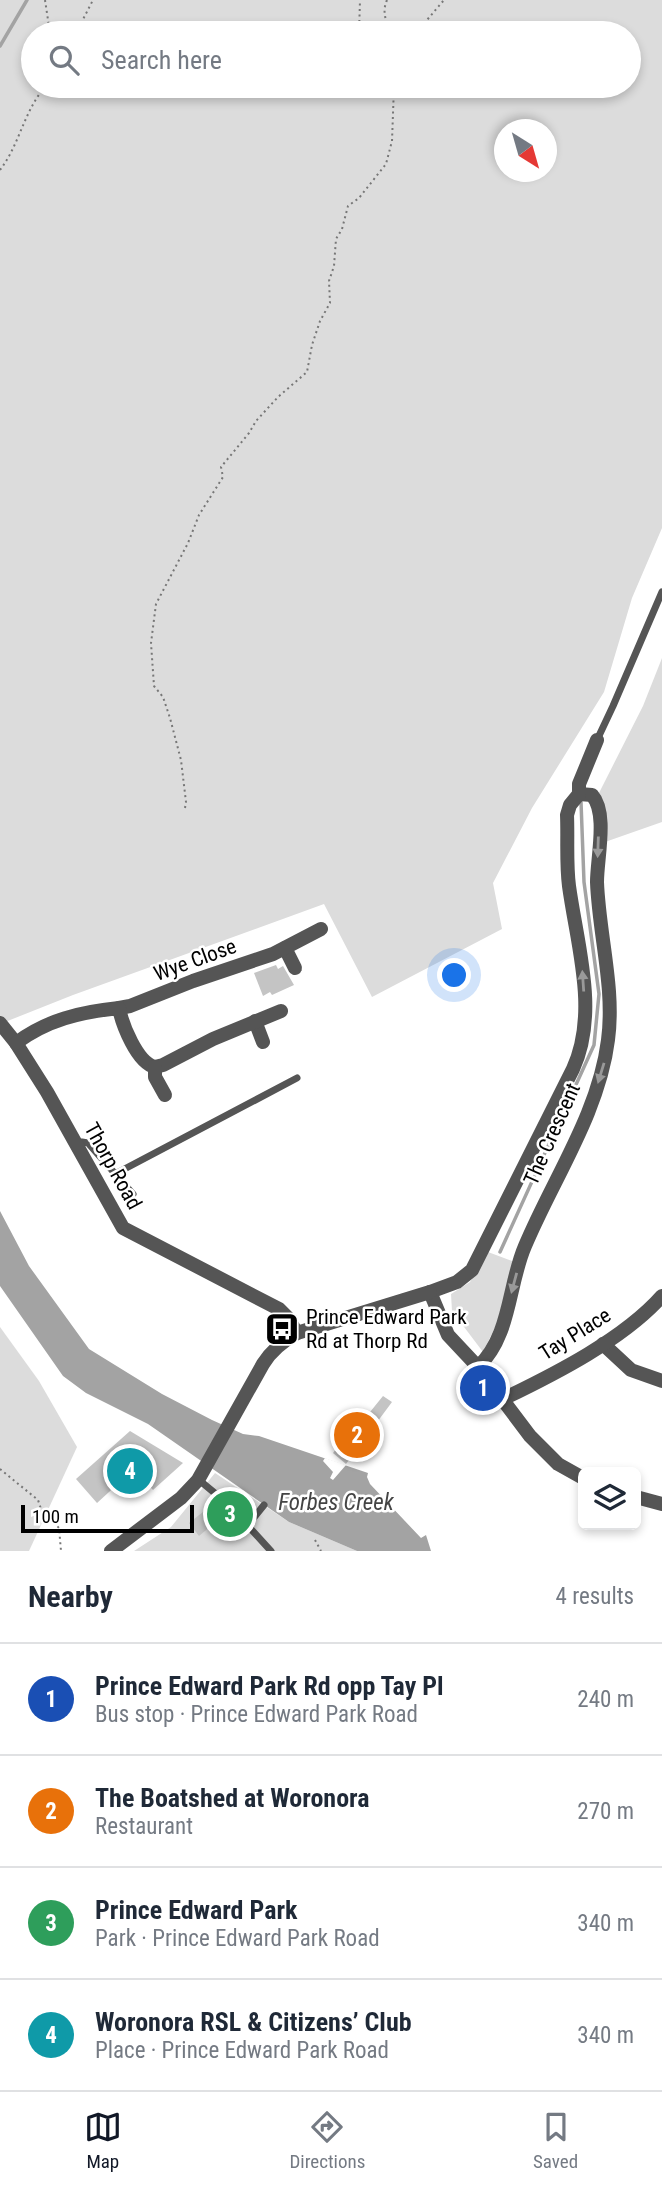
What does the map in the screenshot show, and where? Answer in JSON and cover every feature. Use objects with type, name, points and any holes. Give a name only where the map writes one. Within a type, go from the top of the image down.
[{"type":"street","name":"The Crescent","points":[[297,1333],[457,1282],[472,1269],[544,1129],[582,1047],[582,960],[569,881],[567,815],[570,805],[579,794],[579,784],[597,740]]},
{"type":"street","name":"The Crescent","points":[[478,1367],[490,1355],[503,1324],[524,1249],[551,1187],[586,1120],[608,1043],[608,982],[597,884],[600,814],[592,795],[579,794]]},
{"type":"street","name":"Wye Close","points":[[16,1043],[31,1032],[57,1020],[137,1003],[285,948],[321,929]]},
{"type":"street","points":[[285,948],[295,968]]},
{"type":"street","points":[[119,1008],[126,1032],[145,1063],[155,1068],[213,1039],[281,1011]]},
{"type":"street","points":[[255,1021],[263,1042]]},
{"type":"street","name":"Thorp Road","points":[[0,1023],[47,1092],[123,1228],[279,1309],[297,1333]]},
{"type":"street","points":[[155,1068],[155,1077],[165,1095]]},
{"type":"street","points":[[430,1292],[448,1335],[478,1367],[543,1451],[558,1464],[578,1475]]},
{"type":"street","name":"Tay Place","points":[[503,1399],[536,1383],[617,1335],[662,1296]]},
{"type":"street","points":[[111,1551],[181,1498],[201,1474],[266,1359],[275,1348],[297,1333]]},
{"type":"street","points":[[603,1344],[631,1370],[662,1381]]},
{"type":"street","points":[[641,1498],[662,1504]]},
{"type":"lane","points":[[597,740],[662,592]]},
{"type":"lane","points":[[115,1174],[296,1078]]},
{"type":"lane","points":[[76,1144],[88,1143],[133,1194]]},
{"type":"lane","points":[[201,1474],[271,1551]]},
{"type":"lane","points":[[248,1525],[264,1506]]},
{"type":"path","points":[[45,0],[48,21]]},
{"type":"path","points":[[82,21],[93,0]]},
{"type":"path","points":[[359,21],[360,0]]},
{"type":"path","points":[[386,21],[383,14],[387,0]]},
{"type":"path","points":[[426,21],[444,0]]},
{"type":"path","points":[[0,170],[37,98]]},
{"type":"path","points":[[185,808],[181,760],[165,702],[154,686],[150,643],[156,604],[199,515],[223,477],[221,467],[256,421],[307,372],[320,321],[330,303],[329,281],[334,266],[336,239],[342,229],[348,206],[359,198],[386,164],[392,141],[393,98]]},
{"type":"path","points":[[0,1469],[38,1500],[41,1509],[59,1528],[61,1551]]},
{"type":"path","points":[[315,1540],[321,1551]]},
{"type":"shaded area","points":[[0,0],[662,0],[662,528],[632,598],[604,692],[532,808],[493,883],[502,929],[372,997],[324,904],[0,1024]]},
{"type":"shaded area","points":[[662,658],[662,822],[605,842],[605,806],[599,793],[643,706]]},
{"type":"shaded area","points":[[488,1252],[515,1262],[499,1319],[483,1352],[452,1311],[451,1294],[470,1282]]},
{"type":"shaded area","points":[[0,1327],[39,1381],[77,1447],[29,1551],[0,1551]]},
{"type":"shaded area","points":[[215,1473],[289,1522],[357,1551],[134,1551],[171,1527]]},
{"type":"water","name":"Forbes Creek","points":[[0,1211],[29,1266],[89,1349],[162,1394],[243,1434],[259,1436],[368,1473],[370,1484],[421,1538],[426,1535],[431,1551],[357,1551],[289,1522],[148,1424],[86,1393],[63,1376],[0,1286]]},
{"type":"pier","points":[[325,1458],[346,1465],[333,1480],[330,1478],[333,1472],[323,1461]]},
{"type":"building","points":[[276,965],[278,969],[283,966],[294,985],[263,996],[254,973]]},
{"type":"building","points":[[383,1396],[392,1402],[346,1464],[333,1453],[363,1414],[366,1417]]},
{"type":"building","points":[[130,1431],[183,1463],[153,1490],[143,1479],[129,1490],[121,1481],[97,1503],[76,1479]]},
{"type":"building","points":[[208,1508],[218,1520],[199,1536],[189,1523]]},
{"type":"waterway","name":"Forbes Creek","points":[[0,46],[27,0]]},
{"type":"waterway","points":[[500,1252],[594,1045],[599,994],[584,882],[581,802]]},
{"type":"place","name":"Prince Edward Park Rd at Thorp Rd","points":[[282,1329]]},
{"type":"place","name":"Prince Edward Park Rd opp Tay Pl","points":[[483,1388]]},
{"type":"place","name":"The Boatshed at Woronora","points":[[357,1435]]},
{"type":"place","name":"Woronora RSL & Citizens’ Club","points":[[130,1471]]},
{"type":"place","name":"Prince Edward Park","points":[[230,1514]]}]
